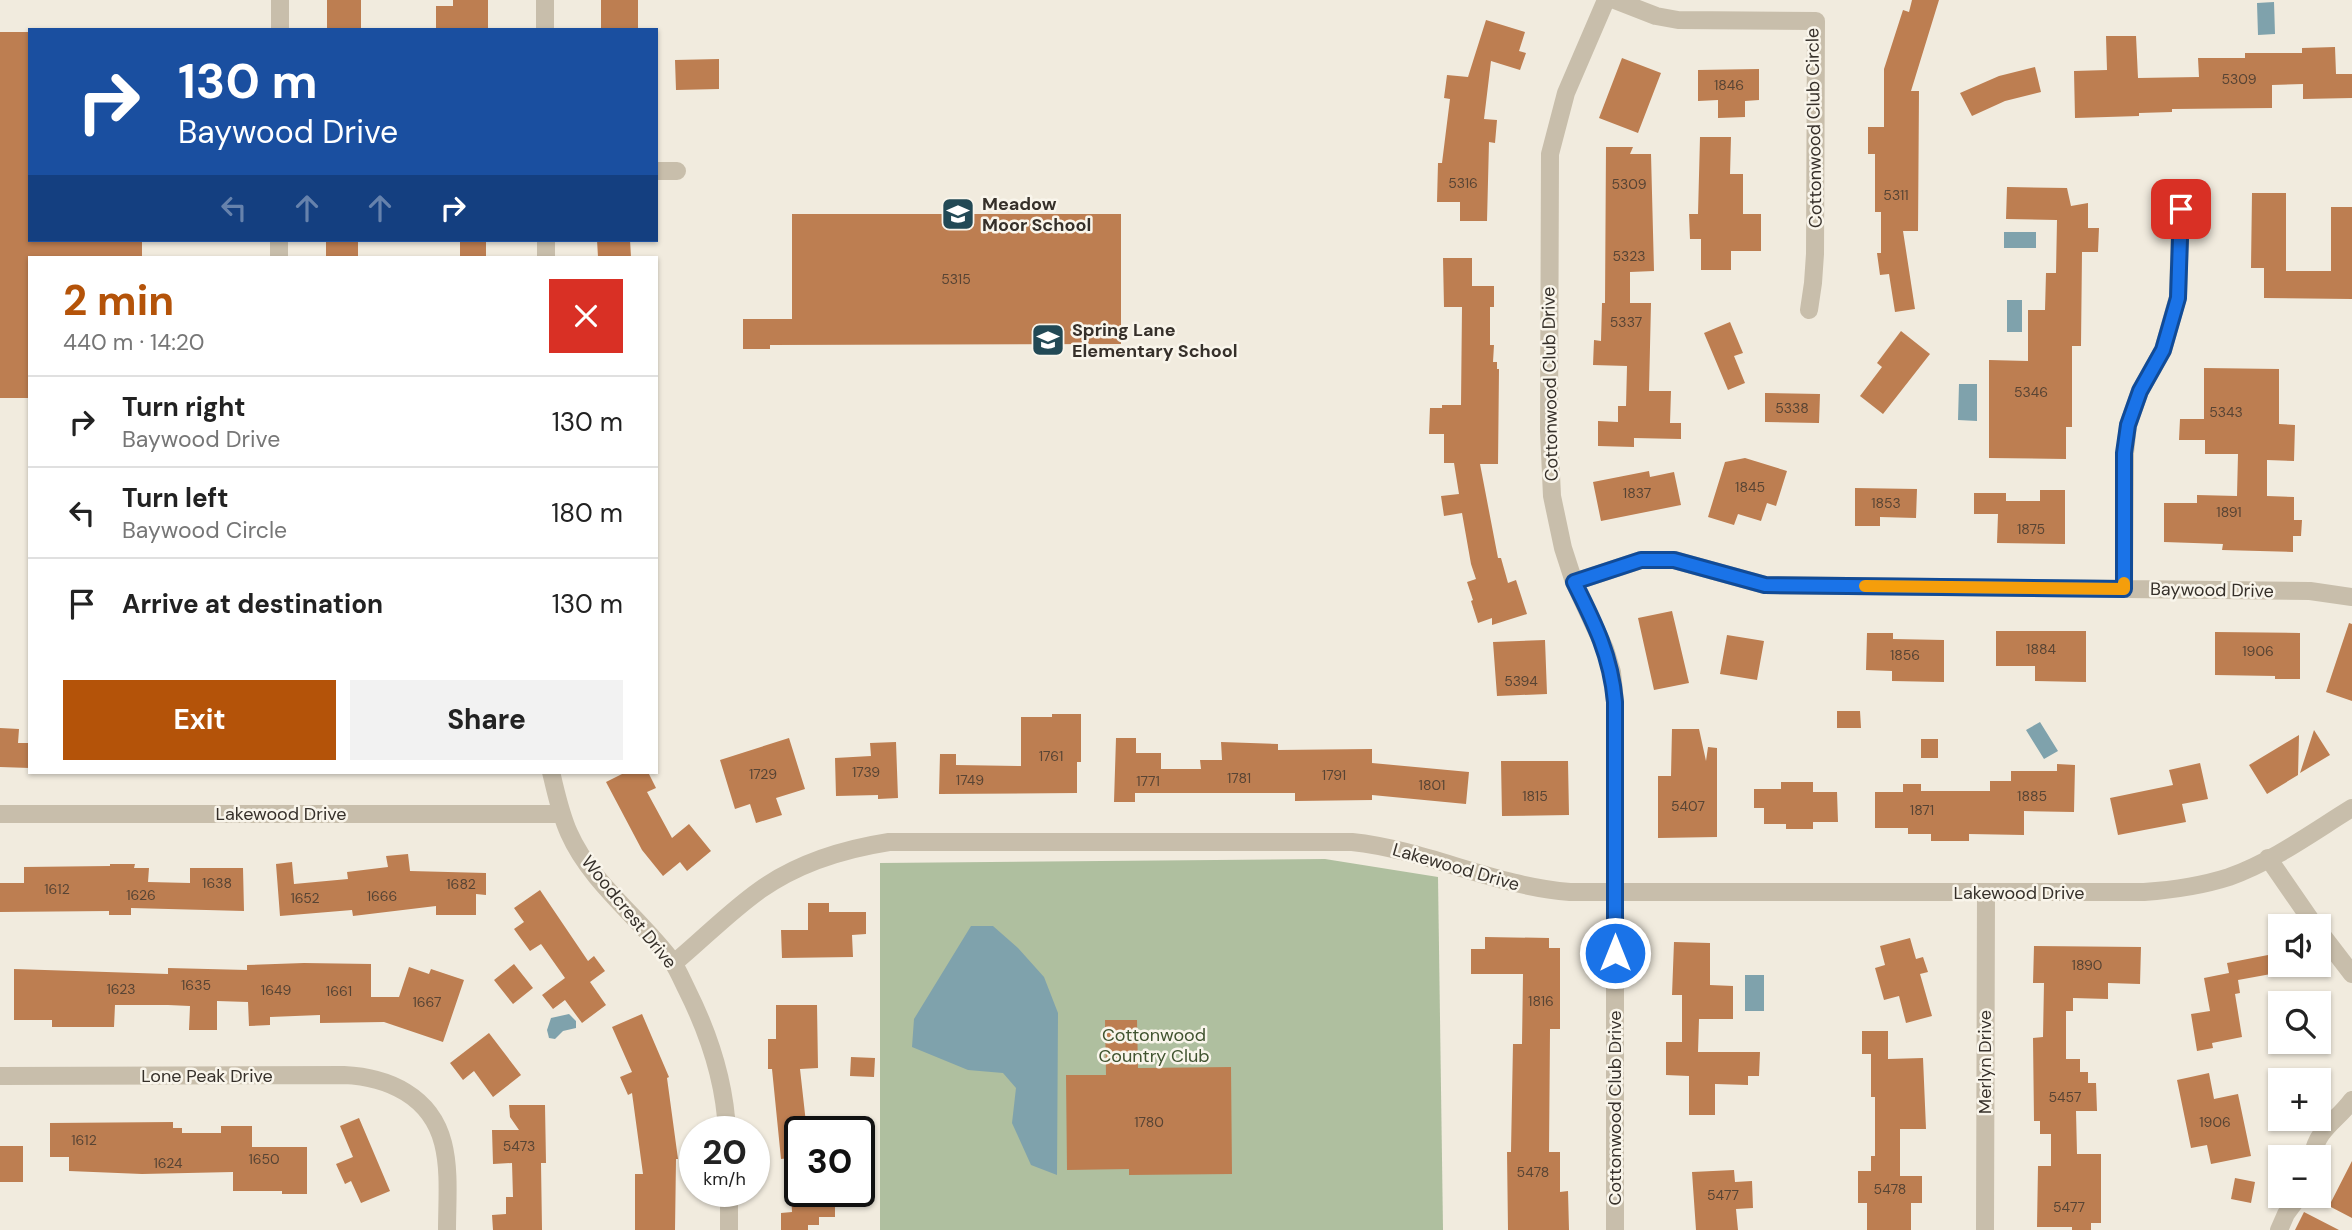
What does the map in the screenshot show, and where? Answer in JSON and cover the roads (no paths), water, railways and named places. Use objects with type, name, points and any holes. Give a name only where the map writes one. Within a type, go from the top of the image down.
[{"type":"street","points":[[280,0],[280,28]]},
{"type":"street","points":[[545,0],[545,28]]},
{"type":"street","name":"Cottonwood Club Drive","points":[[1606,0],[1562,103],[1550,153],[1550,464],[1552,496],[1563,548],[1574,582],[1605,649],[1612,672],[1615,702],[1615,1230]]},
{"type":"street","name":"Cottonwood Club Circle","points":[[1615,0],[1656,16],[1678,20],[1816,21],[1815,254],[1809,310]]},
{"type":"street","points":[[658,171],[677,171]]},
{"type":"street","points":[[2124,589],[2124,453],[2128,425],[2140,391],[2163,350],[2178,298],[2181,191]]},
{"type":"street","name":"Baywood Drive","points":[[1574,582],[1641,560],[1674,560],[1765,585],[2311,591],[2352,597]]},
{"type":"street","name":"Woodcrest Drive","points":[[551,774],[561,814],[570,836],[591,868],[674,963],[694,1003],[713,1054],[726,1116]]},
{"type":"street","name":"Lakewood Drive","points":[[674,963],[744,902],[778,879],[842,851],[889,842],[1352,842],[1425,855],[1508,883],[1570,892],[1986,893],[2166,890],[2229,877],[2268,858],[2352,808]]},
{"type":"street","name":"Lakewood Drive","points":[[0,814],[561,814]]},
{"type":"street","points":[[2268,858],[2307,914]]},
{"type":"street","name":"Merlyn Drive","points":[[1985,1230],[1986,893]]},
{"type":"street","points":[[2331,947],[2352,975]]},
{"type":"street","name":"Lone Peak Drive","points":[[0,1076],[362,1076],[394,1084],[410,1094],[430,1116],[443,1143],[447,1230]]},
{"type":"street","points":[[2316,1145],[2320,1133],[2352,1100]]},
{"type":"street","points":[[729,1207],[729,1230]]},
{"type":"street","points":[[2279,1230],[2290,1208]]},
{"type":"water","points":[[2274,2],[2275,34],[2258,35],[2257,3]]},
{"type":"water","points":[[2004,232],[2036,232],[2036,248],[2004,248]]},
{"type":"water","points":[[2007,300],[2022,300],[2022,332],[2007,332]]},
{"type":"water","points":[[1959,384],[1977,384],[1977,421],[1958,420]]},
{"type":"water","points":[[2040,722],[2058,751],[2044,759],[2026,730]]},
{"type":"water","points":[[971,926],[993,926],[1018,948],[1044,977],[1058,1013],[1057,1175],[1031,1165],[1012,1123],[1016,1088],[1003,1073],[968,1070],[912,1047],[914,1019]]},
{"type":"water","points":[[1745,975],[1764,975],[1764,1011],[1745,1011]]},
{"type":"water","points":[[569,1014],[576,1021],[576,1028],[563,1031],[555,1039],[549,1038],[547,1030],[551,1018]]},
{"type":"place","name":"Meadow Moor School","points":[[958,214]]},
{"type":"place","name":"Spring Lane Elementary School","points":[[1048,340]]},
{"type":"park label","name":"Cottonwood Country Club","points":[[1154,1045]]}]
